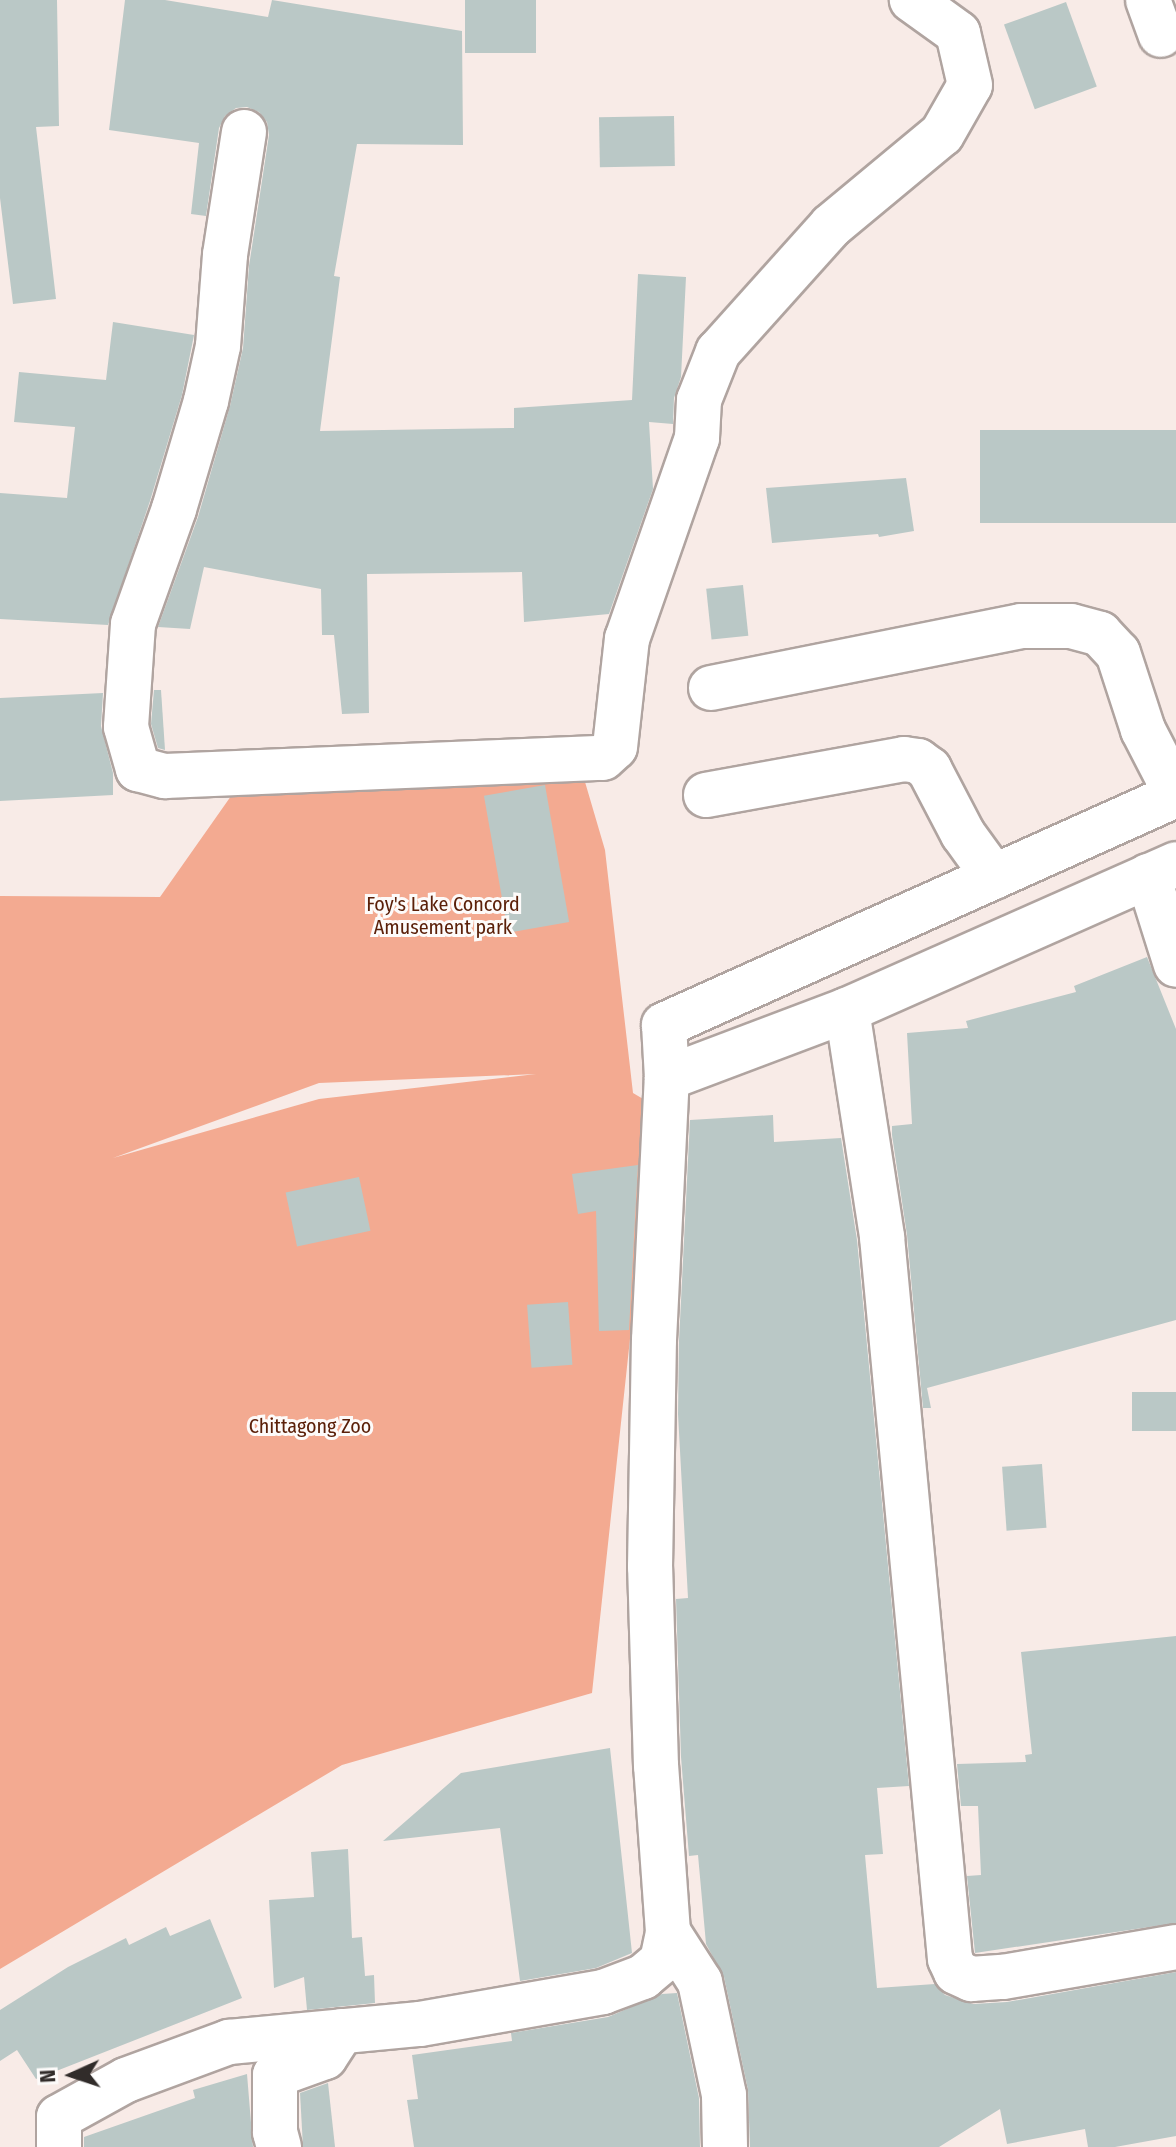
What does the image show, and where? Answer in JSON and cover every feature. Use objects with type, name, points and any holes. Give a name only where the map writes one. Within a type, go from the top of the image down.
[{"type":"street","points":[[244,132],[225,255],[218,346],[206,401],[174,509],[133,624],[126,727],[138,769],[165,776],[603,758],[615,747],[627,639],[697,438],[699,400],[718,352],[831,226],[942,134],[970,85],[958,33],[912,0]]},
{"type":"street","points":[[59,2147],[59,2117],[126,2080],[229,2042],[420,2024],[603,1992],[643,1977],[662,1961],[668,1932],[656,1766],[650,1567],[654,1340],[667,1078],[664,1025],[1176,794],[1143,730],[1118,653],[1100,634],[1071,626],[1021,626],[711,688]]},
{"type":"street","points":[[706,795],[904,759],[918,761],[929,769],[963,834],[994,877]]},
{"type":"street","points":[[667,1078],[847,1010],[1162,870],[1176,965]]},
{"type":"street","points":[[847,1010],[882,1237],[950,1959],[956,1972],[971,1979],[1176,1947]]},
{"type":"street","points":[[668,1932],[700,1982],[724,2095],[725,2147]]},
{"type":"street","points":[[279,2147],[275,2132],[275,2075],[325,2057],[342,2031]]},
{"type":"green space","name":"Chittagong Zoo","points":[[573,741],[605,850],[633,1093],[655,1106],[592,1693],[342,1765],[0,1969],[0,896],[160,897],[243,779]],"holes":[[[536,1074],[319,1099],[113,1158],[319,1083]]]},
{"type":"building","points":[[0,0],[57,0],[59,126],[36,127],[56,299],[13,304],[0,198]]},
{"type":"building","points":[[125,0],[165,0],[268,17],[272,0],[462,31],[463,145],[357,144],[334,276],[340,277],[320,431],[514,428],[514,408],[632,400],[638,274],[686,277],[681,377],[674,398],[673,424],[649,422],[653,489],[609,614],[524,622],[522,572],[367,574],[369,713],[342,714],[334,635],[322,635],[321,589],[204,567],[190,629],[158,627],[198,517],[230,406],[243,348],[249,266],[269,135],[267,122],[259,112],[247,107],[236,108],[225,116],[219,128],[206,216],[191,214],[199,143],[109,130]]},
{"type":"building","points":[[465,0],[536,0],[536,53],[465,53]]},
{"type":"building","points":[[1066,2],[1097,87],[1035,109],[1004,25]]},
{"type":"building","points":[[674,116],[675,166],[600,167],[599,117]]},
{"type":"building","points":[[113,322],[194,335],[182,395],[108,625],[0,619],[0,493],[67,498],[75,427],[14,422],[19,372],[106,380]]},
{"type":"building","points":[[980,430],[1176,430],[1176,523],[980,523]]},
{"type":"building","points":[[906,478],[914,531],[879,537],[878,534],[772,543],[766,488]]},
{"type":"building","points":[[743,585],[748,636],[712,640],[706,589]]},
{"type":"building","points":[[154,690],[161,690],[165,750],[158,748],[151,724]]},
{"type":"building","points":[[103,693],[101,726],[113,773],[113,795],[0,801],[0,698]]},
{"type":"building","points":[[545,785],[569,922],[508,933],[484,796]]},
{"type":"building","points":[[1147,957],[1176,1029],[1176,1320],[927,1388],[931,1408],[923,1408],[907,1235],[892,1135],[892,1126],[912,1124],[907,1033],[968,1028],[966,1021],[1076,992],[1074,986]]},
{"type":"building","points":[[773,1115],[774,1142],[841,1138],[857,1240],[909,1786],[877,1788],[883,1854],[865,1855],[877,1988],[935,1984],[945,1995],[973,2004],[1007,2002],[1176,1972],[1176,2136],[1115,2147],[1088,2147],[1085,2129],[1007,2144],[1000,2109],[939,2147],[750,2147],[748,2090],[724,1977],[706,1944],[698,1855],[689,1856],[681,1757],[676,1599],[688,1598],[678,1414],[679,1341],[690,1120]]},
{"type":"building","points":[[638,1165],[629,1330],[599,1331],[596,1211],[578,1214],[572,1174]]},
{"type":"building","points":[[359,1177],[370,1231],[297,1246],[286,1193]]},
{"type":"building","points":[[568,1302],[572,1365],[531,1368],[527,1305]]},
{"type":"building","points":[[1132,1392],[1176,1392],[1176,1431],[1132,1431]]},
{"type":"building","points":[[1042,1464],[1046,1528],[1007,1531],[1002,1467]]},
{"type":"building","points":[[1176,1636],[1176,1923],[975,1953],[967,1876],[981,1875],[978,1806],[961,1806],[957,1764],[1026,1762],[1025,1755],[1032,1754],[1021,1652]]},
{"type":"building","points":[[610,1748],[632,1953],[596,1968],[520,1981],[500,1828],[383,1841],[461,1773]]},
{"type":"building","points":[[348,1849],[352,1938],[362,1937],[365,1976],[374,1975],[375,2003],[307,2010],[304,1977],[274,1988],[269,1900],[314,1897],[311,1852]]},
{"type":"building","points":[[210,1919],[242,1998],[36,2079],[17,2050],[0,2061],[0,2010],[68,1967],[126,1938],[129,1945],[166,1927],[170,1936]]},
{"type":"building","points":[[677,1993],[699,2098],[700,2147],[414,2147],[407,2100],[418,2099],[412,2055],[512,2041],[511,2033],[608,2017],[662,1994]]},
{"type":"building","points":[[247,2074],[253,2147],[84,2147],[84,2137],[195,2098],[193,2090]]},
{"type":"building","points":[[328,2083],[335,2147],[303,2147],[300,2093]]},
{"type":"park label","name":"Foy's Lake Concord Amusement park","points":[[443,916]]}]
